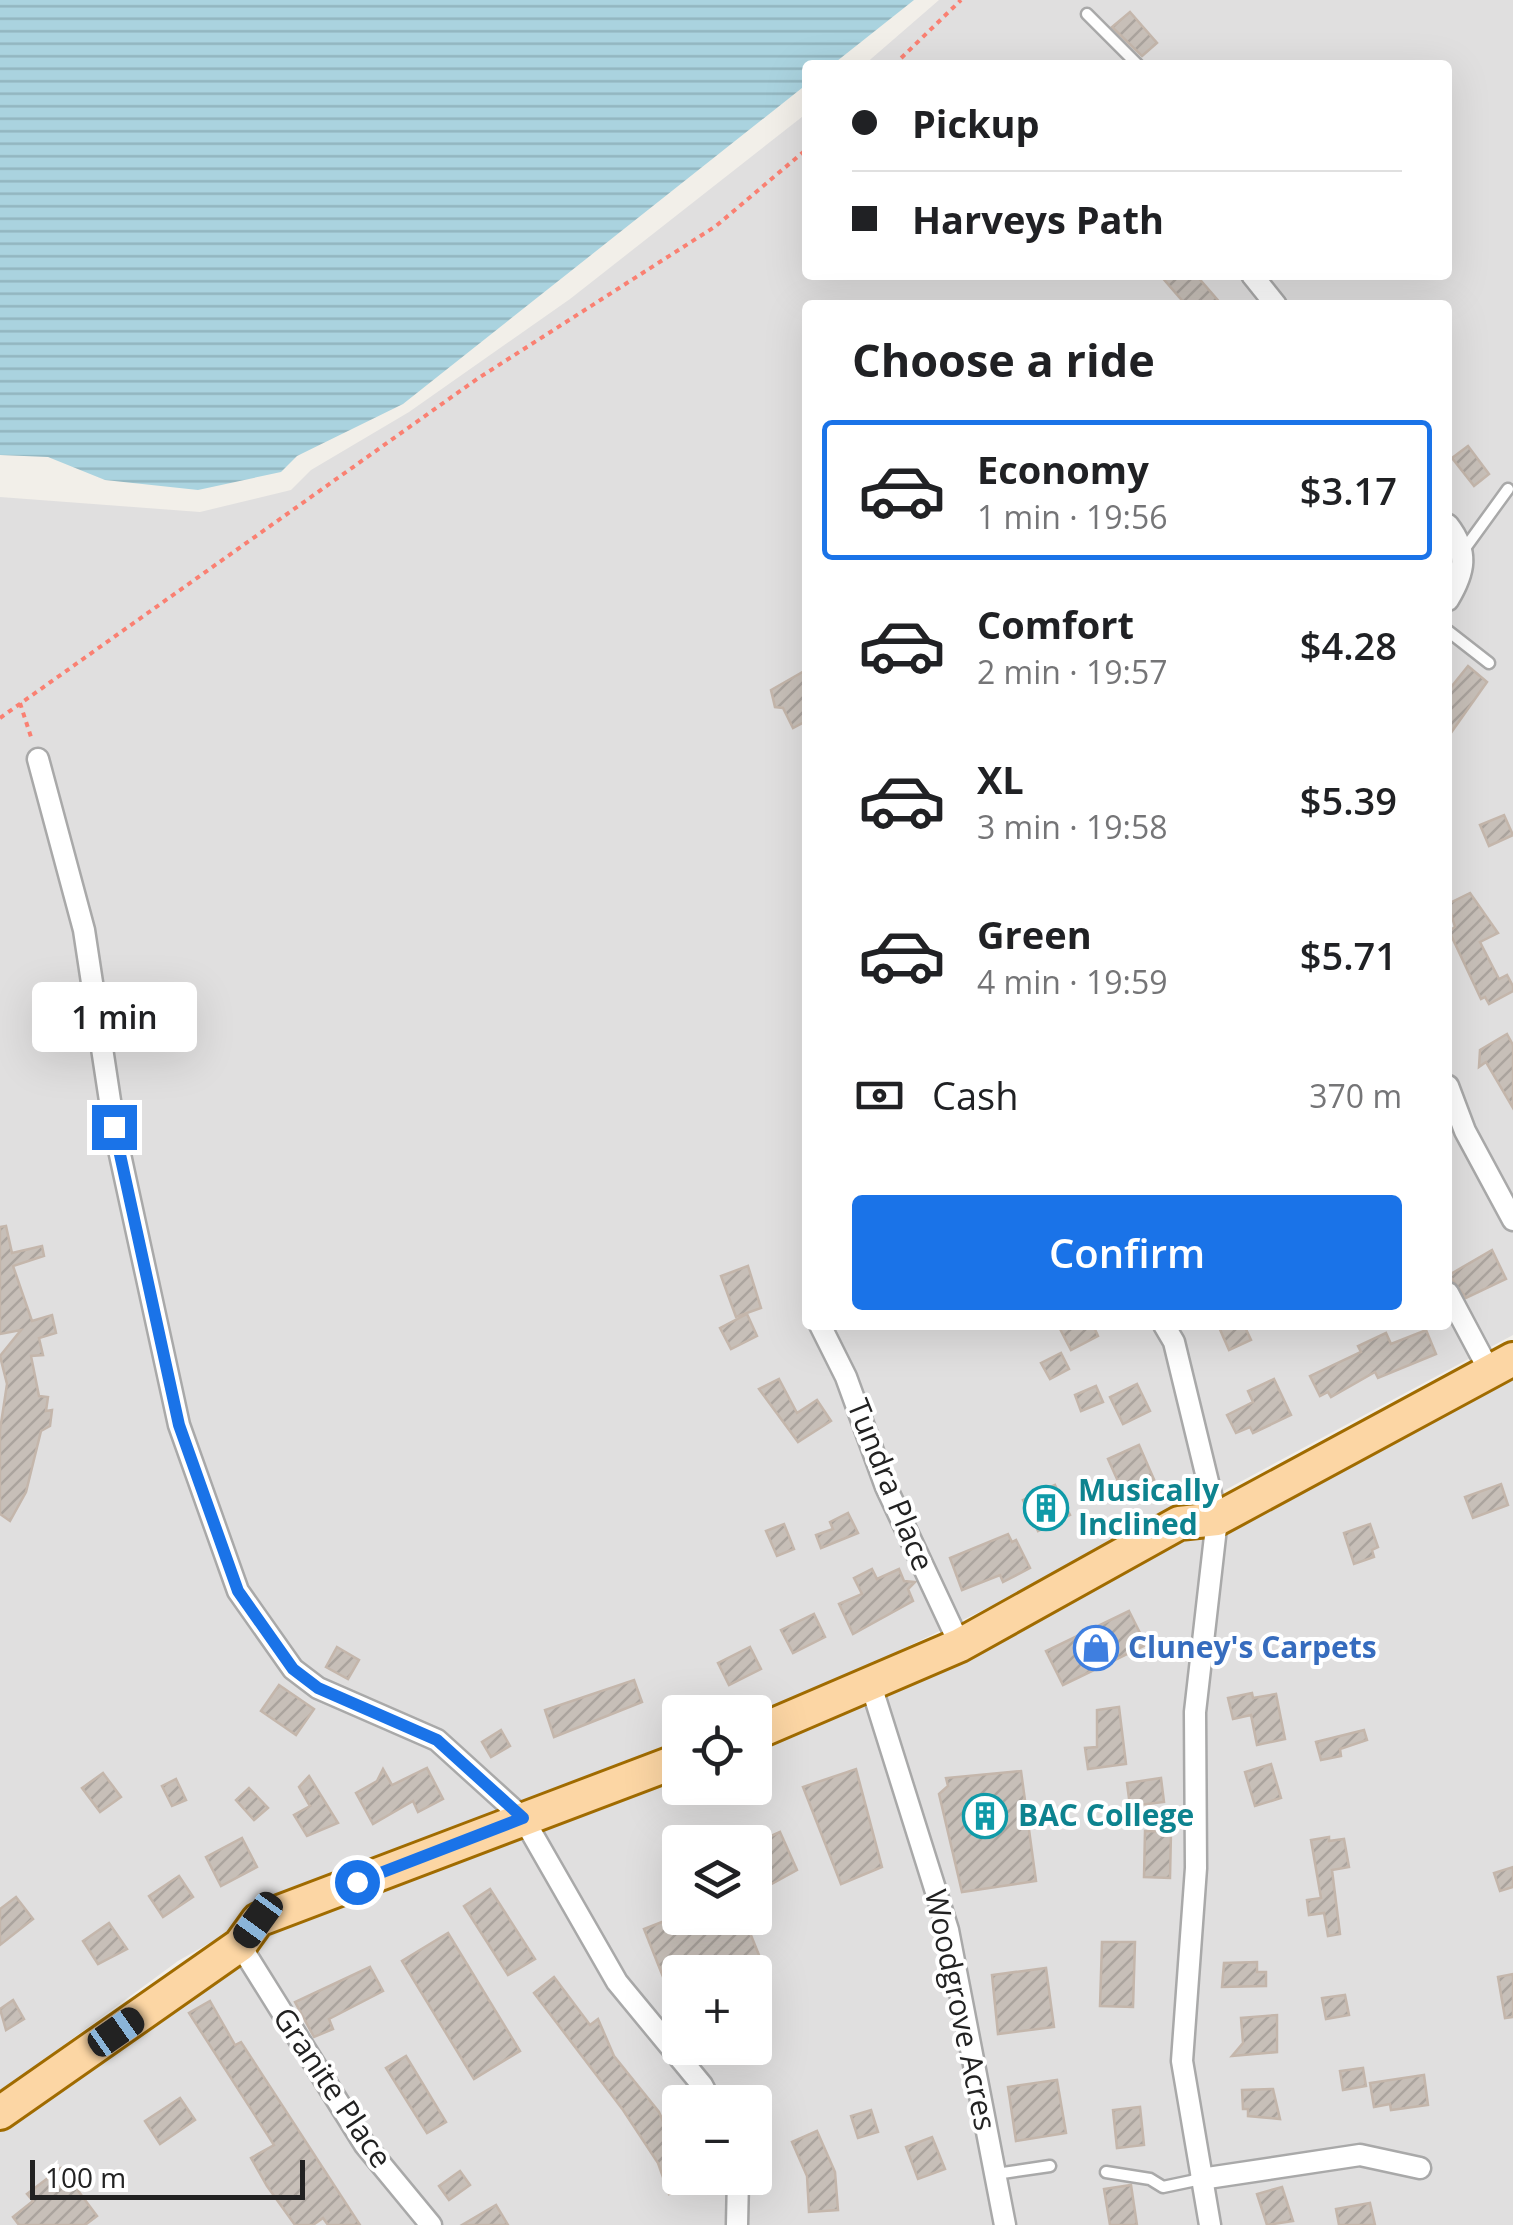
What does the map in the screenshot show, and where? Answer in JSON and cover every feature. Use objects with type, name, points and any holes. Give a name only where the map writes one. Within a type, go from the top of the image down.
[{"type":"main road","points":[[772,1725],[960,1645],[1179,1523],[1217,1519],[1502,1366]]},
{"type":"main road","points":[[0,2112],[240,1946],[258,1920],[662,1767]]},
{"type":"street","points":[[1256,280],[1272,300]]},
{"type":"street","points":[[1452,532],[1463,551],[1460,582],[1452,594]]},
{"type":"street","points":[[38,759],[84,930],[114,1127],[179,1425],[238,1591],[293,1669],[318,1688],[437,1740],[523,1818],[616,1982],[702,2085]]},
{"type":"street","points":[[1452,1096],[1513,1220]]},
{"type":"street","points":[[1452,1298],[1502,1366]]},
{"type":"street","name":"Tundra Place","points":[[822,1330],[846,1377],[886,1486],[960,1645]]},
{"type":"street","points":[[1167,1330],[1174,1342],[1217,1519],[1195,1712],[1196,1868],[1182,2061],[1210,2225]]},
{"type":"street","name":"Woodgrove Acres","points":[[870,1682],[948,1930],[1006,2225]]},
{"type":"street","name":"Granite Place","points":[[240,1946],[366,2145],[432,2225]]},
{"type":"street","points":[[1201,2178],[1360,2156],[1420,2168]]},
{"type":"street","points":[[737,2225],[738,2195]]},
{"type":"lane","points":[[1086,14],[1133,60]]},
{"type":"lane","points":[[1463,551],[1508,489]]},
{"type":"lane","points":[[1452,633],[1489,663]]},
{"type":"lane","points":[[996,2174],[1050,2166]]},
{"type":"lane","points":[[1106,2172],[1150,2179],[1163,2186],[1201,2178]]},
{"type":"path","points":[[899,60],[961,0]]},
{"type":"path","points":[[0,718],[477,379],[716,226],[802,153]]},
{"type":"path","points":[[20,703],[38,759]]},
{"type":"shaded area","points":[[939,0],[1513,0],[1513,1335],[1162,1524],[772,1712],[772,1695],[662,1695],[662,1757],[314,1883],[178,1961],[0,2092],[0,497],[200,512],[291,490],[311,470],[409,412],[570,299],[802,117],[802,280],[1452,280],[1452,60],[870,60]]},
{"type":"shaded area","points":[[1513,1363],[1513,2225],[0,2225],[0,2123],[268,1930],[662,1783],[662,1805],[772,1805],[772,1737],[1173,1544],[1231,1523]]},
{"type":"water","points":[[0,0],[914,0],[838,60],[802,60],[802,88],[403,404],[297,456],[281,472],[198,490],[105,480],[48,457],[0,455]]},
{"type":"building","points":[[1130,12],[1157,43],[1142,56],[1112,27]]},
{"type":"building","points":[[1164,280],[1200,280],[1218,300],[1182,300]]},
{"type":"building","points":[[1468,446],[1489,474],[1474,486],[1452,458]]},
{"type":"building","points":[[1468,666],[1487,682],[1452,731],[1452,686]]},
{"type":"building","points":[[802,672],[802,723],[793,728],[783,708],[775,707],[771,690]]},
{"type":"building","points":[[1504,815],[1513,835],[1489,846],[1480,825]]},
{"type":"building","points":[[1470,893],[1498,933],[1480,942],[1499,979],[1507,975],[1513,991],[1489,1004],[1485,997],[1481,999],[1452,937],[1452,902]]},
{"type":"building","points":[[1507,1034],[1513,1045],[1513,1108],[1486,1062],[1479,1067],[1480,1050]]},
{"type":"building","points":[[6,1226],[12,1253],[42,1246],[44,1256],[13,1266],[32,1321],[52,1315],[56,1333],[39,1338],[43,1355],[31,1356],[39,1396],[48,1397],[46,1411],[52,1410],[50,1426],[41,1431],[26,1492],[10,1521],[0,1514],[0,1430],[7,1384],[0,1356],[21,1330],[0,1334],[0,1227]]},
{"type":"building","points":[[1492,1250],[1506,1279],[1466,1298],[1452,1273]]},
{"type":"building","points":[[748,1266],[761,1308],[736,1317],[721,1276]]},
{"type":"building","points":[[747,1314],[757,1336],[731,1349],[720,1328]]},
{"type":"building","points":[[1061,1330],[1095,1330],[1098,1336],[1071,1350]]},
{"type":"building","points":[[1220,1330],[1246,1330],[1251,1340],[1229,1350]]},
{"type":"building","points":[[1426,1330],[1436,1354],[1378,1378],[1375,1372],[1331,1397],[1328,1392],[1320,1396],[1310,1376],[1361,1352],[1358,1346],[1386,1333],[1391,1344]]},
{"type":"building","points":[[1061,1353],[1069,1369],[1050,1379],[1041,1363]]},
{"type":"building","points":[[779,1379],[797,1413],[817,1400],[831,1421],[798,1442],[759,1389]]},
{"type":"building","points":[[1274,1379],[1291,1415],[1253,1433],[1250,1427],[1236,1433],[1227,1415],[1253,1402],[1248,1391]]},
{"type":"building","points":[[1137,1384],[1150,1411],[1123,1424],[1110,1397]]},
{"type":"building","points":[[1096,1386],[1103,1402],[1081,1411],[1075,1395]]},
{"type":"building","points":[[1139,1445],[1156,1484],[1125,1497],[1108,1459]]},
{"type":"building","points":[[1501,1484],[1508,1505],[1473,1518],[1465,1497]]},
{"type":"building","name":"Musically Inclined","points":[[1055,1485],[1070,1515],[1038,1531],[1023,1500]]},
{"type":"building","points":[[848,1513],[858,1533],[821,1548],[816,1535],[833,1529],[830,1522]]},
{"type":"building","points":[[784,1524],[794,1549],[777,1556],[766,1531]]},
{"type":"building","points":[[1370,1524],[1378,1547],[1372,1550],[1374,1557],[1354,1564],[1344,1533]]},
{"type":"building","points":[[1008,1534],[1012,1542],[1016,1540],[1030,1568],[1003,1582],[1000,1575],[962,1590],[950,1558]]},
{"type":"building","points":[[872,1569],[877,1579],[899,1569],[904,1581],[915,1582],[908,1589],[913,1601],[853,1634],[839,1604],[862,1594],[854,1578]]},
{"type":"building","name":"Cluney's Carpets","points":[[1129,1611],[1146,1645],[1063,1685],[1046,1651]]},
{"type":"building","points":[[814,1614],[825,1637],[793,1653],[781,1630]]},
{"type":"building","points":[[337,1647],[359,1660],[348,1679],[326,1667]]},
{"type":"building","points":[[750,1647],[761,1669],[729,1685],[718,1663]]},
{"type":"building","points":[[634,1680],[642,1702],[554,1737],[545,1710]]},
{"type":"building","points":[[279,1685],[314,1709],[296,1735],[261,1711]]},
{"type":"building","points":[[1252,1693],[1253,1698],[1276,1694],[1285,1739],[1257,1745],[1251,1715],[1233,1719],[1228,1698]]},
{"type":"building","points":[[1119,1707],[1126,1764],[1088,1769],[1085,1748],[1097,1747],[1097,1710]]},
{"type":"building","points":[[501,1730],[510,1746],[491,1757],[482,1742]]},
{"type":"building","points":[[1364,1730],[1367,1740],[1340,1749],[1341,1756],[1321,1760],[1316,1742]]},
{"type":"building","points":[[1271,1764],[1281,1798],[1255,1806],[1245,1772]]},
{"type":"building","points":[[427,1768],[443,1799],[418,1812],[413,1801],[373,1824],[356,1793],[377,1781],[383,1769],[392,1785]]},
{"type":"building","points":[[856,1769],[882,1867],[841,1884],[803,1787]]},
{"type":"building","name":"BAC College","points":[[1021,1771],[1036,1881],[962,1892],[939,1794],[948,1786],[946,1778]]},
{"type":"building","points":[[103,1773],[121,1797],[100,1812],[82,1788]]},
{"type":"building","points":[[309,1776],[338,1823],[307,1836],[294,1815],[310,1806],[299,1787]]},
{"type":"building","points":[[1161,1778],[1164,1802],[1130,1806],[1127,1783]]},
{"type":"building","points":[[176,1779],[186,1800],[172,1806],[162,1786]]},
{"type":"building","points":[[249,1788],[268,1808],[254,1820],[236,1800]]},
{"type":"building","points":[[1145,1831],[1171,1832],[1170,1878],[1144,1877]]},
{"type":"building","points":[[780,1832],[797,1870],[772,1884],[772,1836]]},
{"type":"building","points":[[1329,1837],[1329,1841],[1344,1839],[1349,1867],[1332,1870],[1340,1934],[1328,1936],[1324,1913],[1309,1915],[1307,1900],[1321,1898],[1311,1840]]},
{"type":"building","points":[[242,1838],[257,1867],[221,1886],[206,1857]]},
{"type":"building","points":[[1513,1867],[1513,1887],[1500,1891],[1494,1873]]},
{"type":"building","points":[[179,1876],[193,1897],[163,1917],[149,1896]]},
{"type":"building","points":[[490,1889],[535,1959],[508,1975],[464,1906]]},
{"type":"building","points":[[16,1897],[33,1919],[0,1945],[0,1909]]},
{"type":"building","points":[[662,1922],[662,1935],[751,1935],[759,1955],[662,1955],[662,1974],[644,1929]]},
{"type":"building","points":[[109,1923],[127,1949],[98,1964],[83,1941]]},
{"type":"building","points":[[448,1933],[520,2051],[474,2079],[402,1961]]},
{"type":"building","points":[[1102,1942],[1135,1942],[1133,2007],[1100,2006]]},
{"type":"building","points":[[1257,1962],[1257,1972],[1266,1972],[1266,1986],[1222,1987],[1224,1963]]},
{"type":"building","points":[[370,1967],[383,1991],[329,2019],[333,2029],[314,2037],[295,2002]]},
{"type":"building","points":[[1046,1968],[1054,2027],[998,2034],[992,1975]]},
{"type":"building","points":[[1513,1974],[1513,2017],[1505,2018],[1498,1977]]},
{"type":"building","points":[[554,1977],[590,2025],[598,2019],[614,2056],[662,2119],[662,2174],[623,2110],[534,1993]]},
{"type":"building","points":[[1345,1995],[1349,2015],[1326,2019],[1322,1998]]},
{"type":"building","points":[[13,2000],[24,2019],[6,2030],[0,2009]]},
{"type":"building","points":[[210,2001],[235,2045],[241,2042],[360,2225],[328,2225],[323,2218],[313,2225],[295,2225],[267,2186],[251,2158],[274,2145],[189,2013]]},
{"type":"building","points":[[1277,2015],[1277,2052],[1232,2056],[1243,2043],[1241,2018]]},
{"type":"building","points":[[406,2056],[446,2122],[427,2133],[386,2068]]},
{"type":"building","points":[[1363,2068],[1366,2086],[1343,2090],[1340,2071]]},
{"type":"building","points":[[1424,2075],[1428,2105],[1391,2110],[1390,2104],[1374,2107],[1370,2083]]},
{"type":"building","points":[[1057,2080],[1066,2133],[1016,2141],[1008,2087]]},
{"type":"building","points":[[1273,2089],[1280,2119],[1248,2116],[1248,2109],[1243,2109],[1242,2090]]},
{"type":"building","points":[[180,2098],[195,2120],[160,2144],[145,2121]]},
{"type":"building","points":[[1140,2107],[1144,2145],[1117,2148],[1113,2110]]},
{"type":"building","points":[[871,2110],[878,2132],[858,2138],[851,2116]]},
{"type":"building","points":[[817,2131],[835,2172],[838,2210],[809,2212],[807,2176],[792,2142]]},
{"type":"building","points":[[932,2137],[945,2169],[918,2179],[906,2147]]},
{"type":"building","points":[[61,2168],[97,2216],[85,2225],[19,2225],[13,2217],[33,2201],[27,2194]]},
{"type":"building","points":[[460,2171],[470,2185],[449,2200],[439,2186]]},
{"type":"building","points":[[1131,2185],[1137,2225],[1110,2225],[1104,2189]]},
{"type":"building","points":[[1282,2187],[1293,2221],[1267,2225],[1257,2194]]},
{"type":"building","points":[[1370,2203],[1375,2225],[1339,2225],[1336,2209]]},
{"type":"building","points":[[496,2205],[508,2225],[462,2225]]},
{"type":"place","name":"Musically Inclined","points":[[1046,1508]]},
{"type":"place","name":"Cluney's Carpets","points":[[1096,1648]]},
{"type":"place","name":"BAC College","points":[[985,1816]]},
{"type":"route","points":[[114,1127],[179,1425],[238,1591],[293,1669],[318,1688],[437,1740],[523,1818],[357,1882]]}]
